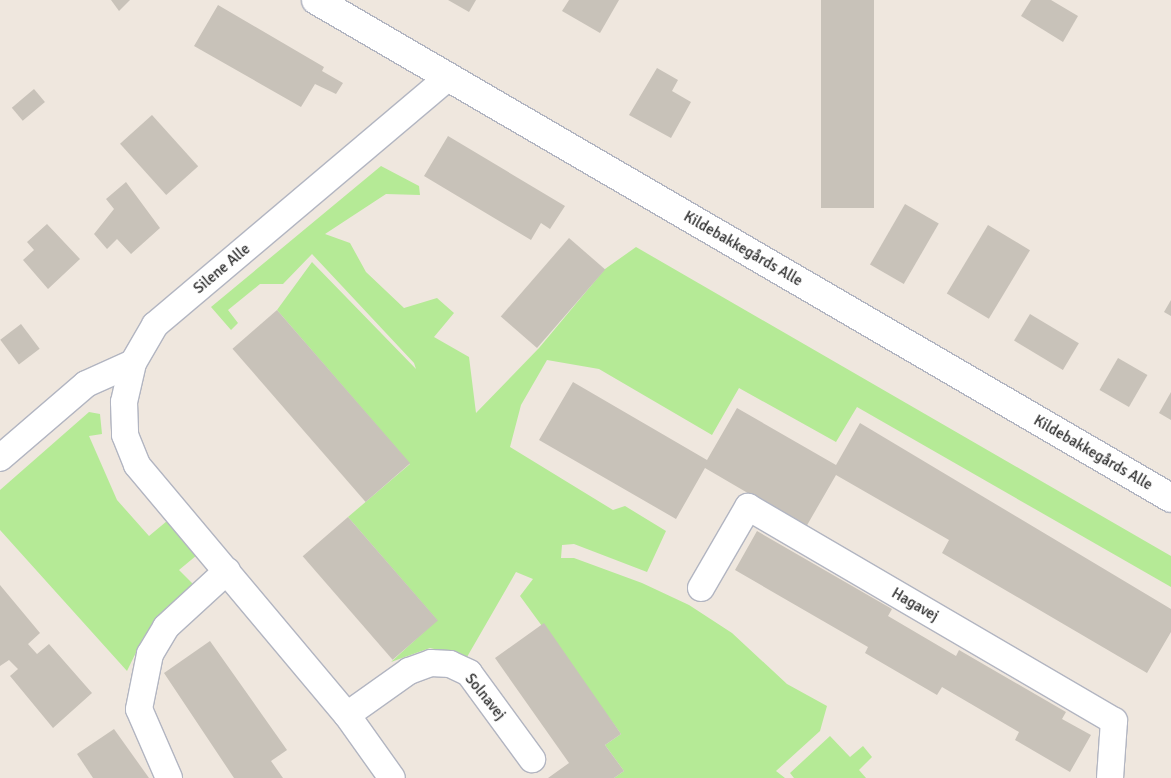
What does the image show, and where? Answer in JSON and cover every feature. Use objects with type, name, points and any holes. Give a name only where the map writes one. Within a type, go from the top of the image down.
[{"type":"street","name":"Kildebakkegårds Alle","points":[[316,0],[1171,498]]},
{"type":"street","name":"Silene Alle","points":[[133,363],[155,325],[448,77]]},
{"type":"street","points":[[0,458],[86,384],[133,363]]},
{"type":"street","points":[[133,363],[124,402],[125,435],[138,464],[347,715],[392,778]]},
{"type":"street","name":"Hagavej","points":[[701,588],[748,507],[1114,721],[1110,778]]},
{"type":"street","points":[[169,778],[139,709],[150,654],[166,627],[228,572]]},
{"type":"street","name":"Solnavej","points":[[347,715],[409,671],[431,663],[450,664],[469,673],[532,759]]},
{"type":"green space","points":[[381,166],[419,186],[420,195],[386,194],[325,234],[350,243],[366,272],[404,308],[437,298],[454,313],[434,337],[469,357],[476,413],[539,348],[605,269],[636,247],[1171,556],[1171,587],[857,407],[836,442],[739,388],[712,435],[599,369],[547,360],[521,405],[510,447],[613,510],[625,506],[666,531],[647,572],[574,544],[562,545],[561,558],[574,558],[642,583],[689,605],[732,633],[787,684],[827,706],[820,731],[776,771],[785,778],[614,778],[624,771],[605,745],[621,734],[520,596],[533,579],[516,572],[467,657],[430,648],[391,662],[437,620],[348,517],[410,464],[277,310],[312,262],[416,369],[414,363],[312,254],[283,284],[260,284],[228,310],[238,323],[231,330],[211,307]]},
{"type":"green space","points":[[89,412],[100,414],[102,434],[89,436],[117,500],[149,536],[167,521],[197,555],[179,570],[196,587],[167,607],[143,638],[127,671],[0,530],[0,490]]},
{"type":"green space","points":[[830,736],[850,757],[863,746],[872,757],[859,770],[866,778],[794,778],[790,773]]},
{"type":"building","points":[[111,0],[130,0],[119,11]]},
{"type":"building","points":[[448,0],[476,0],[469,12]]},
{"type":"building","points":[[569,0],[619,0],[600,33],[562,11]]},
{"type":"building","points":[[821,0],[874,0],[874,208],[821,208]]},
{"type":"building","points":[[1031,0],[1051,0],[1078,16],[1063,42],[1021,16]]},
{"type":"building","points":[[218,5],[324,67],[322,71],[343,83],[336,94],[315,84],[301,107],[194,46]]},
{"type":"building","points":[[657,68],[678,80],[672,91],[691,102],[671,138],[629,115]]},
{"type":"building","points":[[34,89],[45,102],[23,121],[12,108]]},
{"type":"building","points":[[152,115],[198,166],[166,195],[120,144]]},
{"type":"building","points":[[448,136],[565,206],[550,229],[541,223],[531,240],[424,176]]},
{"type":"building","points":[[126,182],[160,228],[131,254],[117,239],[107,249],[94,234],[114,209],[106,199]]},
{"type":"building","points":[[905,204],[939,224],[904,284],[870,265]]},
{"type":"building","points":[[47,224],[80,259],[48,289],[23,260],[34,250],[27,242]]},
{"type":"building","points":[[988,225],[1030,250],[989,319],[947,294]]},
{"type":"building","points":[[569,238],[605,269],[537,348],[501,316]]},
{"type":"building","points":[[1171,300],[1171,316],[1164,312]]},
{"type":"building","points":[[277,310],[410,463],[366,502],[232,349]]},
{"type":"building","points":[[1030,314],[1079,343],[1063,370],[1014,341]]},
{"type":"building","points":[[21,324],[40,349],[19,364],[0,340]]},
{"type":"building","points":[[1118,358],[1147,375],[1129,407],[1100,390]]},
{"type":"building","points":[[573,382],[707,460],[737,408],[836,465],[860,423],[1171,609],[1171,632],[1147,673],[942,553],[949,540],[836,475],[806,527],[705,468],[676,519],[539,440]]},
{"type":"building","points":[[1171,392],[1171,420],[1159,413]]},
{"type":"building","points":[[348,517],[438,620],[393,660],[303,556]]},
{"type":"building","points":[[757,531],[892,609],[888,616],[956,656],[959,650],[1066,712],[1062,719],[1091,735],[1070,772],[1015,740],[1019,732],[942,687],[937,695],[865,653],[868,647],[735,570]]},
{"type":"building","points":[[0,585],[40,633],[28,644],[37,654],[49,644],[92,693],[53,728],[10,676],[18,669],[9,660],[0,666]]},
{"type":"building","points":[[544,623],[621,734],[605,745],[624,771],[614,778],[548,778],[569,763],[495,658]]},
{"type":"building","points":[[210,641],[287,750],[271,761],[283,778],[234,778],[164,673]]},
{"type":"building","points":[[114,729],[149,778],[93,778],[77,754]]}]
